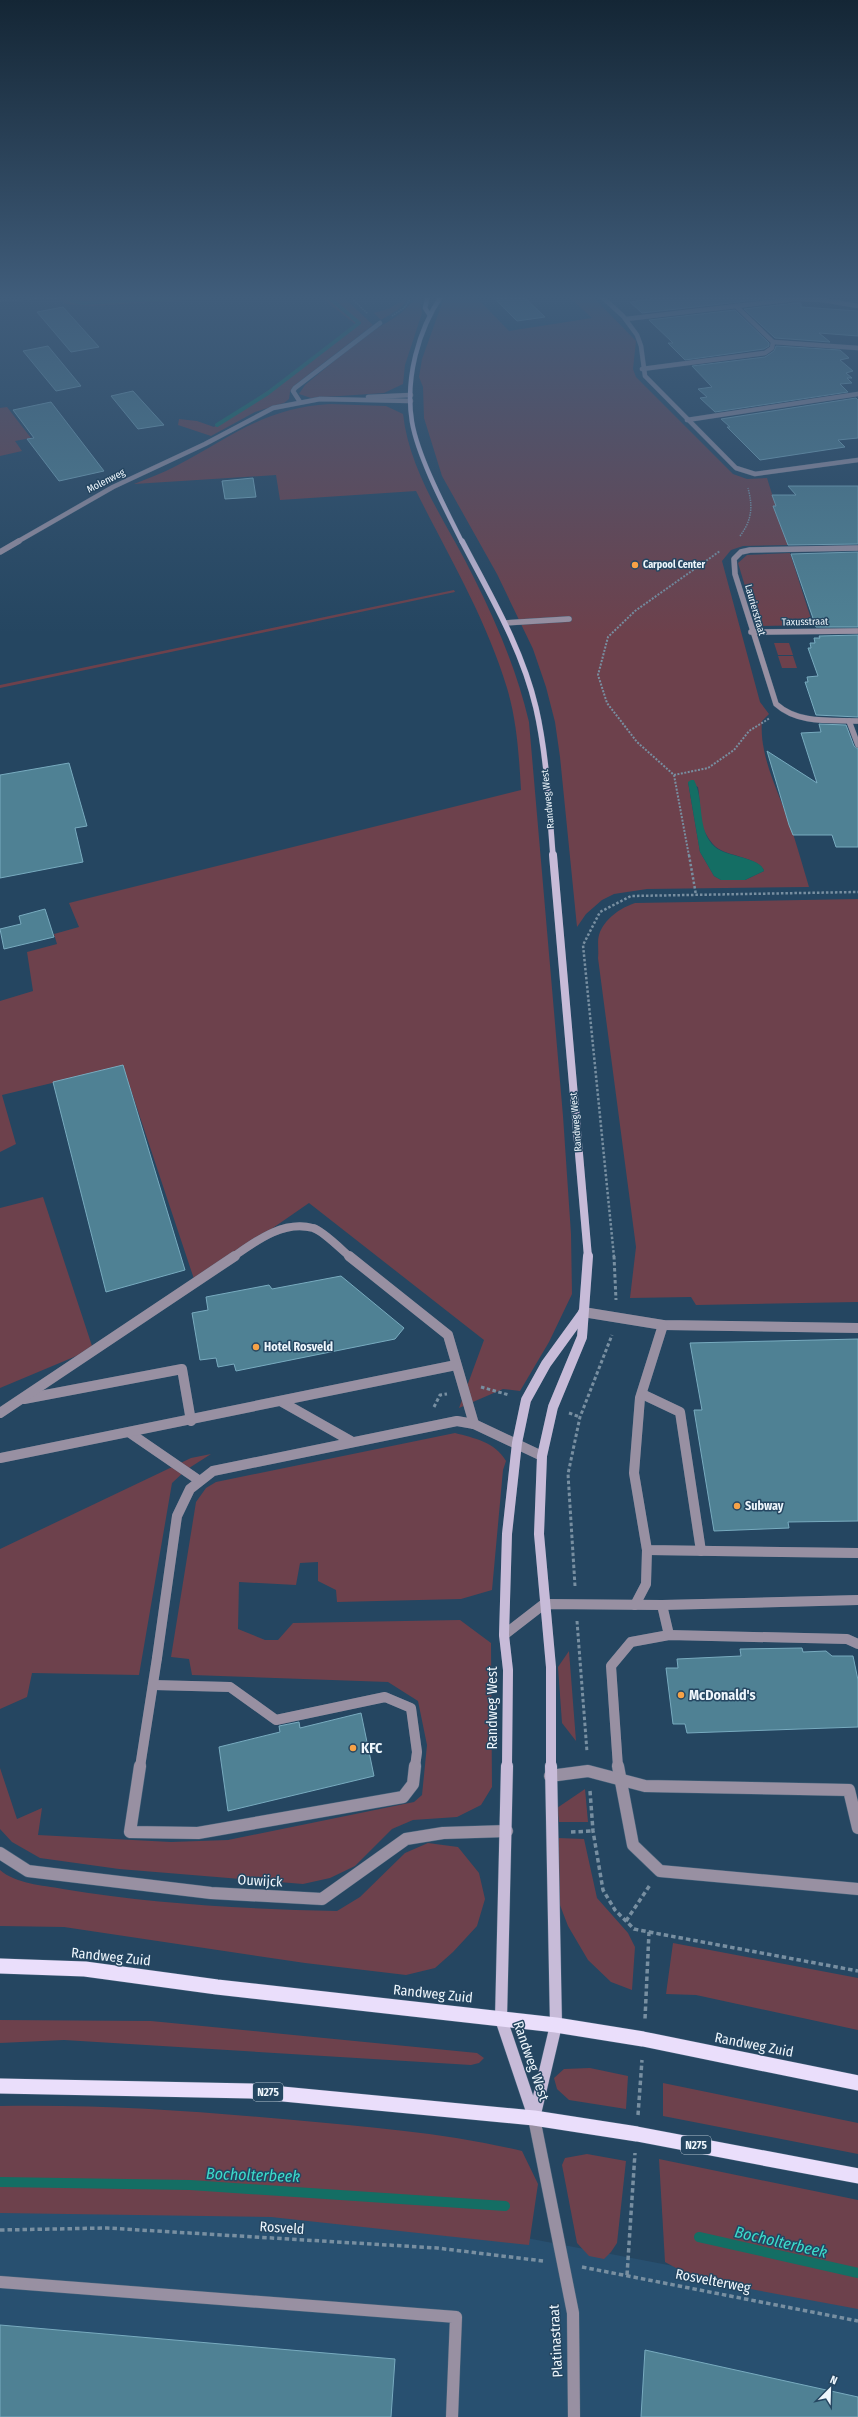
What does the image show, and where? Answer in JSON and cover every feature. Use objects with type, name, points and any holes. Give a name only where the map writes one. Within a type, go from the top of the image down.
[{"type":"main road","name":"Randweg Zuid","points":[[0,1966],[85,1969],[218,1987],[556,2025],[643,2039],[858,2084]]},
{"type":"main road","name":"N275","points":[[0,2086],[251,2091],[534,2118],[637,2134],[858,2176]]},
{"type":"street","name":"Molenweg","points":[[0,552],[94,498],[205,444],[247,420],[275,408]]},
{"type":"street","name":"Randweg West","points":[[411,408],[412,420],[418,444],[452,522],[505,623],[522,663],[536,708],[547,785],[588,1252],[582,1337],[553,1407],[542,1456],[539,1534],[544,1604],[551,1667],[550,1776],[556,2025],[534,2118]]},
{"type":"street","points":[[675,408],[736,468],[744,472],[755,474],[858,460]]},
{"type":"street","points":[[687,420],[767,408]]},
{"type":"street","name":"Laurierstraat","points":[[787,714],[776,704],[751,632],[735,574],[734,559],[736,556],[750,550],[858,548]]},
{"type":"street","points":[[505,623],[569,619]]},
{"type":"street","name":"Taxusstraat","points":[[751,632],[858,631]]},
{"type":"street","points":[[787,714],[814,720],[858,720]]},
{"type":"street","points":[[849,721],[858,745]]},
{"type":"street","points":[[0,1413],[266,1235],[289,1226],[314,1228],[448,1335],[474,1424]]},
{"type":"street","name":"Randweg West","points":[[563,2263],[534,2118],[501,2019],[507,1831],[508,1670],[504,1634],[507,1534],[517,1443],[526,1400],[546,1364],[583,1312]]},
{"type":"street","points":[[583,1312],[663,1325],[858,1328]]},
{"type":"street","points":[[635,1605],[646,1584],[647,1550],[634,1472],[642,1394],[663,1325]]},
{"type":"street","points":[[0,1458],[191,1421],[456,1365]]},
{"type":"street","points":[[20,1400],[182,1369],[191,1421]]},
{"type":"street","points":[[642,1394],[680,1412],[701,1551]]},
{"type":"street","points":[[282,1402],[351,1441]]},
{"type":"street","points":[[152,1685],[230,1686],[276,1720],[385,1697],[411,1708],[417,1752],[413,1784],[403,1797],[198,1833],[130,1832],[177,1516],[184,1495],[198,1479],[213,1471],[456,1420],[474,1424],[542,1456]]},
{"type":"street","points":[[130,1433],[198,1479]]},
{"type":"street","points":[[647,1550],[858,1553]]},
{"type":"street","points":[[504,1634],[544,1604],[662,1605],[858,1600]]},
{"type":"street","points":[[662,1605],[669,1635]]},
{"type":"street","points":[[858,1644],[847,1639],[669,1635],[631,1642],[611,1666],[619,1778],[633,1845],[660,1871],[858,1889]]},
{"type":"street","points":[[550,1776],[588,1771],[645,1786],[849,1790],[858,1828]]},
{"type":"street","name":"Ouwijck","points":[[0,1852],[28,1871],[211,1893],[322,1899],[406,1840],[443,1833],[507,1831]]},
{"type":"street","name":"Platinastraat","points":[[563,2263],[573,2312],[574,2417]]},
{"type":"street","points":[[0,2282],[456,2318],[452,2417]]},
{"type":"path","points":[[735,539],[749,525],[754,505],[744,472]]},
{"type":"path","points":[[696,894],[674,775],[637,742],[607,703],[598,675],[608,637],[635,611],[725,547]]},
{"type":"path","points":[[674,775],[708,768],[734,750],[749,731],[775,716],[787,714]]},
{"type":"path","points":[[851,892],[858,892]]},
{"type":"path","points":[[425,1426],[440,1395],[483,1387],[526,1400]]},
{"type":"path","points":[[553,1407],[580,1416]]},
{"type":"path","points":[[626,1921],[660,1871]]},
{"type":"path","points":[[649,1932],[858,1971]]},
{"type":"path","name":"Rosveld","points":[[0,2230],[123,2229],[437,2248],[563,2263]]},
{"type":"path","name":"Rosvelterweg","points":[[563,2263],[858,2321]]},
{"type":"shaded area","points":[[0,408],[8,408],[31,438],[15,441],[22,451],[0,456]]},
{"type":"shaded area","points":[[242,408],[269,408],[255,412],[211,436],[178,425],[179,419],[197,421],[214,427]]},
{"type":"shaded area","points":[[302,408],[390,408],[403,414],[413,458],[431,499],[464,558],[491,613],[519,684],[529,722],[563,1116],[571,1234],[572,1294],[549,1342],[520,1391],[503,1389],[459,1408],[484,1340],[309,1203],[195,1282],[123,1066],[2,1095],[16,1144],[0,1152],[0,1001],[33,991],[27,952],[57,944],[54,934],[79,927],[69,903],[521,790],[513,713],[507,688],[498,662],[466,587],[416,491],[280,500],[276,475],[134,484],[171,469],[249,426],[286,411]]},
{"type":"shaded area","points":[[424,408],[667,408],[733,474],[747,479],[767,478],[788,545],[743,546],[731,550],[722,561],[760,702],[769,714],[762,721],[763,746],[766,759],[791,827],[809,887],[647,889],[614,894],[602,900],[586,914],[577,927],[560,757],[555,722],[546,687],[533,649],[497,574],[442,476],[424,418]],"holes":[[[688,782],[698,787],[701,816],[706,834],[716,847],[727,853],[757,863],[764,871],[745,880],[721,880],[714,876],[700,852]]]},
{"type":"shaded area","points":[[790,553],[813,625],[757,626],[738,563],[747,555]]},
{"type":"shaded area","points":[[454,590],[455,592],[0,688],[0,685]]},
{"type":"shaded area","points":[[774,643],[789,643],[793,655],[778,655]]},
{"type":"shaded area","points":[[778,656],[793,656],[797,668],[782,668]]},
{"type":"shaded area","points":[[694,780],[697,788],[703,824],[709,840],[720,850],[757,863],[764,871],[745,880],[721,880],[714,876],[700,852],[688,782]]},
{"type":"shaded area","points":[[858,899],[858,1302],[696,1305],[691,1297],[630,1298],[636,1247],[598,958],[598,938],[601,929],[618,911],[635,903]]},
{"type":"shaded area","points":[[43,1197],[93,1349],[0,1388],[0,1208]]},
{"type":"shaded area","points":[[455,1433],[477,1439],[490,1445],[496,1449],[506,1461],[503,1470],[492,1590],[461,1599],[337,1602],[336,1590],[318,1581],[318,1562],[300,1563],[296,1585],[239,1582],[238,1629],[265,1640],[278,1640],[293,1623],[460,1620],[491,1643],[492,1787],[481,1805],[457,1817],[413,1820],[392,1829],[355,1866],[330,1878],[303,1884],[119,1869],[40,1858],[12,1842],[0,1829],[0,1768],[17,1819],[42,1808],[38,1835],[171,1842],[228,1840],[414,1802],[422,1795],[427,1745],[418,1701],[388,1682],[192,1675],[189,1659],[171,1657],[196,1502],[206,1488],[216,1482]]},
{"type":"shaded area","points":[[211,1454],[186,1470],[172,1483],[139,1675],[32,1673],[27,1697],[0,1709],[0,1549],[191,1458]]},
{"type":"shaded area","points":[[569,1651],[576,1741],[562,1723],[558,1667]]},
{"type":"shaded area","points":[[585,1789],[588,1822],[559,1822],[557,1808]]},
{"type":"shaded area","points":[[558,1838],[584,1839],[597,1898],[628,1933],[635,1947],[632,1990],[611,1982],[588,1960],[568,1926],[558,1900]]},
{"type":"shaded area","points":[[428,1843],[458,1847],[479,1873],[485,1899],[477,1926],[453,1952],[435,1968],[406,1975],[305,1963],[64,1927],[0,1926],[0,1870],[6,1875],[21,1881],[97,1894],[200,1905],[337,1911],[360,1897],[405,1853]]},
{"type":"shaded area","points":[[673,1943],[858,1978],[858,2030],[696,1995],[666,1994]]},
{"type":"shaded area","points":[[0,2020],[151,2021],[477,2053],[484,2058],[479,2063],[471,2065],[64,2040],[0,2043]]},
{"type":"shaded area","points":[[590,2068],[628,2076],[626,2109],[569,2100],[557,2089],[554,2078],[564,2069]]},
{"type":"shaded area","points":[[663,2083],[858,2123],[858,2154],[663,2116]]},
{"type":"shaded area","points":[[0,2106],[74,2106],[184,2111],[351,2125],[437,2135],[522,2151],[538,2184],[529,2245],[271,2217],[0,2213]]},
{"type":"shaded area","points":[[587,2154],[626,2161],[617,2243],[604,2259],[589,2256],[577,2243],[562,2165],[565,2158]]},
{"type":"shaded area","points":[[659,2159],[858,2200],[858,2309],[696,2279],[665,2262]]},
{"type":"shaded area","points":[[0,2201],[144,2201],[516,2236],[858,2301],[858,2417],[0,2417]]},
{"type":"building","points":[[23,408],[55,408],[104,471],[59,481],[27,439],[34,438],[13,410]]},
{"type":"building","points":[[121,408],[148,408],[164,425],[138,429]]},
{"type":"building","points":[[710,408],[743,408],[715,412]]},
{"type":"building","points":[[793,408],[858,408],[858,438],[838,440],[845,447],[760,460],[721,419]]},
{"type":"building","points":[[253,478],[256,497],[225,499],[222,481]]},
{"type":"building","points":[[788,486],[858,486],[858,544],[788,545],[773,506],[776,506],[772,495],[796,495]]},
{"type":"building","points":[[858,552],[858,627],[816,627],[791,554]]},
{"type":"building","points":[[858,635],[858,717],[816,715],[805,682],[808,682],[807,677],[818,676],[808,648],[811,648],[810,643],[815,643],[814,638],[820,638],[819,636]]},
{"type":"building","points":[[819,724],[846,725],[854,746],[858,749],[858,847],[836,847],[832,835],[793,835],[789,825],[767,751],[817,783],[801,733],[821,732]]},
{"type":"building","points":[[69,763],[87,826],[75,828],[83,862],[0,878],[0,775]]},
{"type":"building","points":[[45,909],[54,937],[4,949],[0,929],[21,924],[19,916]]},
{"type":"building","points":[[123,1065],[185,1270],[106,1292],[53,1082]]},
{"type":"building","points":[[341,1276],[404,1328],[395,1339],[236,1371],[234,1364],[218,1367],[216,1358],[200,1360],[192,1313],[208,1310],[206,1297],[269,1285],[272,1289]]},
{"type":"building","points":[[858,1339],[858,1521],[788,1522],[789,1528],[714,1531],[694,1410],[702,1410],[690,1343]]},
{"type":"building","points":[[802,1648],[803,1652],[826,1651],[832,1656],[853,1656],[858,1680],[858,1727],[687,1733],[685,1724],[673,1724],[666,1668],[678,1668],[677,1659],[741,1656],[740,1649]]},
{"type":"building","points":[[361,1713],[374,1776],[228,1811],[219,1747],[280,1732],[279,1726],[299,1722],[300,1728]]},
{"type":"building","points":[[0,2325],[395,2359],[391,2417],[0,2417]]},
{"type":"building","points":[[645,2350],[858,2397],[858,2417],[641,2417]]},
{"type":"waterway","points":[[217,425],[244,408]]},
{"type":"waterway","name":"Bocholterbeek","points":[[0,2182],[190,2185],[505,2206]]},
{"type":"waterway","name":"Bocholterbeek","points":[[699,2237],[858,2273]]},
{"type":"place","name":"Carpool Center","points":[[635,565]]},
{"type":"place","name":"Hotel Rosveld","points":[[256,1347]]},
{"type":"place","name":"Subway","points":[[737,1506]]},
{"type":"place","name":"McDonald's","points":[[681,1695]]},
{"type":"place","name":"KFC","points":[[353,1748]]}]
